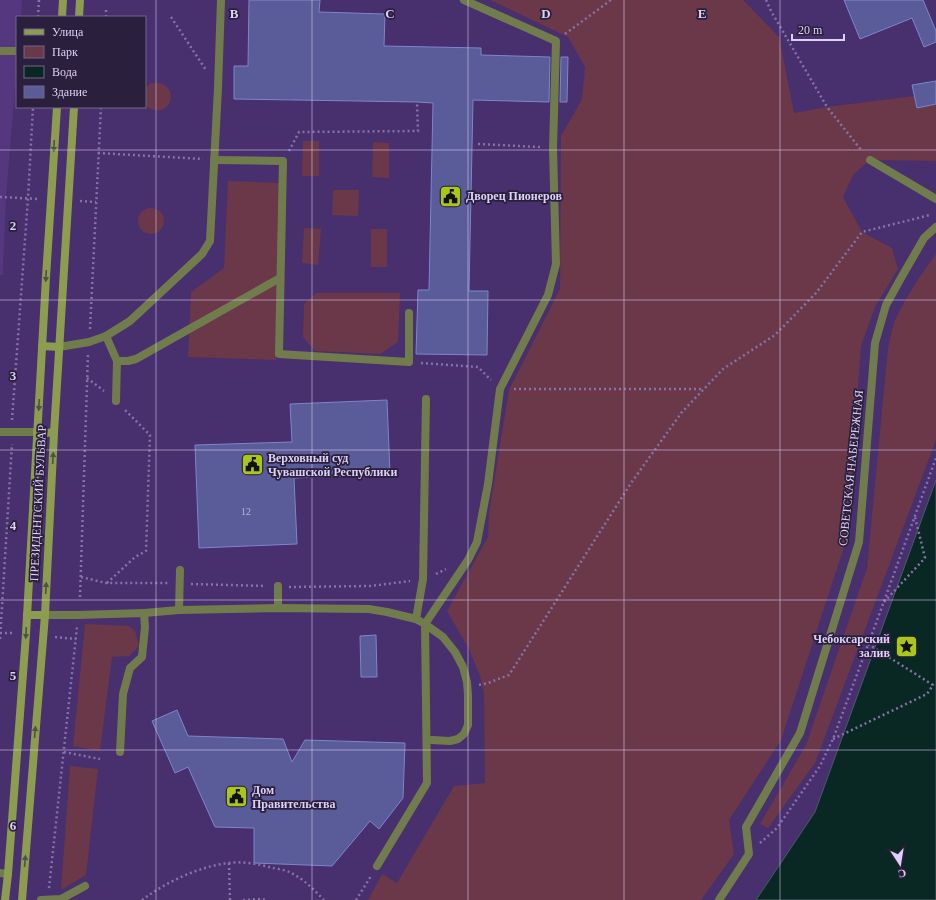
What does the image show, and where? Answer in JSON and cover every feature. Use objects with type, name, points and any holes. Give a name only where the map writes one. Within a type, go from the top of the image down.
[{"type":"main road","points":[[62,16],[63,0]]},
{"type":"main road","points":[[79,16],[80,0]]},
{"type":"main road","name":"ПРЕЗИДЕНТСКИЙ БУЛЬВАР","points":[[5,900],[4,874],[27,615],[57,108]]},
{"type":"main road","name":"ПРЕЗИДЕНТСКИЙ БУЛЬВАР","points":[[22,900],[45,615],[54,433],[74,108]]},
{"type":"main road","points":[[42,346],[59,347]]},
{"type":"main road","points":[[37,432],[54,433]]},
{"type":"main road","points":[[27,615],[45,615]]},
{"type":"street","points":[[59,347],[89,342],[106,336],[130,321],[202,254],[210,240],[221,0]]},
{"type":"street","points":[[377,866],[427,783],[425,624],[468,560],[477,542],[488,484],[500,389],[548,295],[556,264],[553,148],[556,41],[464,0]]},
{"type":"street","points":[[0,51],[16,51]]},
{"type":"street","points":[[214,160],[283,161],[279,354],[409,362],[409,313]]},
{"type":"street","points":[[870,160],[936,199]]},
{"type":"street","name":"СОВЕТСКАЯ НАБЕРЕЖНАЯ","points":[[748,854],[746,827],[800,733],[859,542],[875,343],[886,305],[924,238],[936,227]]},
{"type":"street","points":[[117,361],[136,359],[280,278]]},
{"type":"street","points":[[106,336],[117,361],[116,400]]},
{"type":"street","points":[[416,619],[423,579],[426,399]]},
{"type":"street","points":[[0,432],[37,432]]},
{"type":"street","points":[[179,610],[180,570]]},
{"type":"street","points":[[278,586],[278,608]]},
{"type":"street","points":[[45,615],[278,608],[369,609],[416,619],[443,637],[455,652],[462,667],[468,687],[468,725],[464,734],[458,739],[450,741],[432,740]]},
{"type":"street","points":[[120,752],[123,694],[130,668],[142,657],[145,627],[144,613]]},
{"type":"street","points":[[719,900],[748,854]]},
{"type":"street","points":[[41,900],[61,899],[84,886]]},
{"type":"street","points":[[0,900],[5,900]]},
{"type":"path","points":[[38,16],[39,0]]},
{"type":"path","points":[[556,41],[611,0]]},
{"type":"path","points":[[766,0],[827,107],[870,160]]},
{"type":"path","points":[[106,6],[106,16]]},
{"type":"path","points":[[171,17],[218,88]]},
{"type":"path","points":[[283,161],[299,132],[418,131],[417,102]]},
{"type":"path","points":[[12,420],[34,108]]},
{"type":"path","points":[[89,332],[101,108]]},
{"type":"path","points":[[478,144],[553,148]]},
{"type":"path","points":[[98,153],[214,160]]},
{"type":"path","points":[[0,197],[41,199]]},
{"type":"path","points":[[79,201],[96,202]]},
{"type":"path","points":[[468,687],[488,683],[508,675],[631,483],[682,412],[723,369],[775,335],[816,293],[862,232],[936,214]]},
{"type":"path","points":[[80,597],[88,354]]},
{"type":"path","points":[[409,362],[478,367],[500,389],[704,389]]},
{"type":"path","points":[[87,378],[116,400],[150,435],[146,551],[135,557],[106,583]]},
{"type":"path","points":[[0,639],[12,443]]},
{"type":"path","points":[[748,854],[777,828],[820,766],[833,740],[936,458]]},
{"type":"path","points":[[883,604],[926,558],[915,516]]},
{"type":"path","points":[[49,889],[78,622]]},
{"type":"path","points":[[0,633],[17,633]]},
{"type":"path","points":[[53,637],[76,638]]},
{"type":"path","points":[[833,740],[927,694],[932,685],[868,644]]},
{"type":"path","points":[[64,752],[100,759]]},
{"type":"path","points":[[229,862],[230,900]]},
{"type":"path","points":[[142,900],[154,891],[204,867],[229,862],[254,863],[291,872],[306,883],[320,899],[324,900]]},
{"type":"path","points":[[356,900],[377,866]]},
{"type":"path","points":[[243,900],[265,900]]},
{"type":"shaded area","points":[[0,0],[22,0],[21,16],[16,16],[16,76],[6,197],[3,275],[0,275]]},
{"type":"green space","points":[[490,0],[743,0],[779,37],[794,113],[827,107],[914,96],[917,108],[936,104],[936,161],[870,160],[853,175],[843,197],[862,232],[892,248],[898,269],[875,307],[861,346],[847,538],[781,740],[729,820],[734,854],[701,900],[368,900],[382,874],[397,883],[454,786],[485,783],[484,694],[480,676],[469,649],[447,611],[488,537],[489,513],[509,390],[560,289],[561,136],[582,99],[585,67],[568,37]]},
{"type":"green space","points":[[151,83],[159,83],[166,86],[169,89],[171,96],[168,105],[162,110],[155,110],[148,107],[146,105],[146,88]]},
{"type":"green space","points":[[303,141],[319,141],[319,176],[302,176]]},
{"type":"green space","points":[[373,142],[389,143],[389,178],[372,177]]},
{"type":"green space","points":[[228,181],[283,183],[276,360],[188,357],[191,292],[224,268]]},
{"type":"green space","points":[[333,190],[359,190],[358,216],[332,215]]},
{"type":"green space","points":[[151,208],[160,212],[164,221],[160,230],[151,234],[142,230],[138,221],[142,212]]},
{"type":"green space","points":[[304,228],[321,229],[318,265],[302,263]]},
{"type":"green space","points":[[371,229],[387,229],[387,267],[371,267]]},
{"type":"green space","points":[[936,254],[936,440],[815,763],[768,828],[760,824],[806,745],[867,568],[888,348],[895,320],[899,311]]},
{"type":"green space","points":[[316,293],[400,293],[398,342],[380,354],[315,351],[303,337],[304,304]]},
{"type":"green space","points":[[85,624],[129,626],[135,631],[139,646],[129,656],[112,657],[100,751],[73,746]]},
{"type":"green space","points":[[70,766],[98,769],[86,875],[61,890]]},
{"type":"water","name":"Чебоксарский залив","points":[[936,480],[936,900],[756,900],[815,812]]},
{"type":"building","name":"Дворец Пионеров","points":[[249,0],[320,0],[319,12],[385,14],[384,46],[481,48],[481,55],[550,57],[549,102],[473,100],[469,291],[488,291],[487,355],[416,354],[418,290],[429,290],[433,103],[234,99],[234,66],[248,66]]},
{"type":"building","points":[[844,0],[923,0],[936,31],[936,42],[924,47],[912,18],[860,39]]},
{"type":"building","points":[[561,57],[568,57],[567,102],[560,102]]},
{"type":"building","points":[[936,81],[936,104],[917,108],[912,85]]},
{"type":"building","points":[[387,400],[390,474],[294,478],[297,544],[199,548],[195,445],[292,442],[290,404]]},
{"type":"building","points":[[376,635],[377,677],[361,677],[360,636]]},
{"type":"building","points":[[177,710],[188,736],[283,739],[292,762],[305,740],[405,743],[403,798],[379,829],[370,821],[332,866],[254,863],[254,828],[215,827],[188,767],[175,773],[152,721]]},
{"type":"place","name":"Дворец Пионеров","points":[[451,196]]},
{"type":"place","name":"Верховный суд Чувашской Республики","points":[[252,465]]},
{"type":"place","name":"Чебоксарский залив","points":[[906,646]]},
{"type":"place","name":"Дом Правительства","points":[[236,797]]}]
